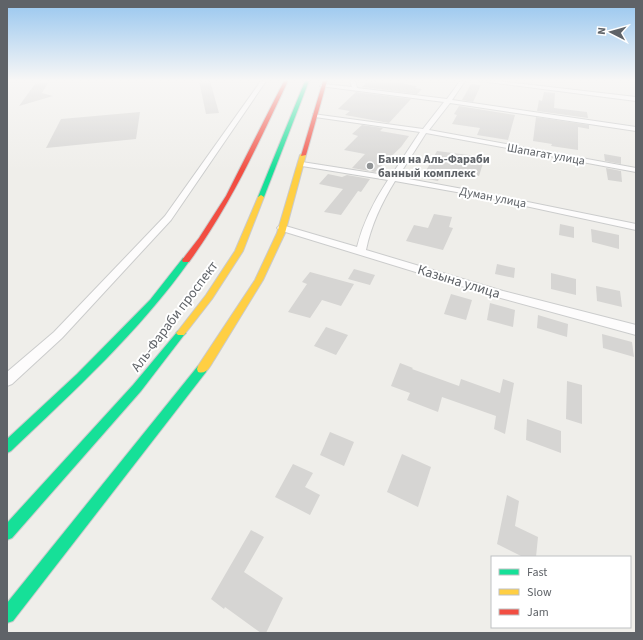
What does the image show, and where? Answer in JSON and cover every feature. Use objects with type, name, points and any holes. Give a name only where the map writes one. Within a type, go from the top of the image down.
[{"type":"street","points":[[7,380],[58,335],[168,218],[243,111]]},
{"type":"street","name":"Аль-Фараби проспект","points":[[7,447],[81,377],[153,302],[206,235],[225,204],[271,111]]},
{"type":"street","name":"Аль-Фараби проспект","points":[[7,533],[137,388],[209,297],[239,251],[295,111]]},
{"type":"street","points":[[7,615],[211,357],[259,280],[282,228],[302,164],[316,111]]},
{"type":"street","points":[[361,252],[364,238],[379,200],[424,131],[440,111]]},
{"type":"street","points":[[521,111],[636,128]]},
{"type":"street","name":"Шапагат улица","points":[[315,115],[424,131],[636,170]]},
{"type":"street","name":"Думан улица","points":[[302,164],[479,194],[636,226]]},
{"type":"street","name":"Казына улица","points":[[282,228],[500,294],[636,330]]},
{"type":"building","points":[[205,111],[218,111],[219,113],[206,114]]},
{"type":"building","points":[[350,111],[400,111],[389,123],[345,115]]},
{"type":"building","points":[[456,111],[489,111],[515,115],[508,140],[477,135],[480,128],[452,124],[457,115],[454,114]]},
{"type":"building","points":[[537,111],[587,112],[588,118]]},
{"type":"building","points":[[140,112],[136,139],[46,148],[61,119]]},
{"type":"building","points":[[536,117],[589,125],[589,129],[578,127],[578,150],[551,146],[552,144],[533,141]]},
{"type":"building","points":[[362,125],[383,128],[380,131],[409,136],[401,147],[375,172],[352,168],[365,154],[344,150],[358,136],[352,134]]},
{"type":"building","points":[[437,151],[485,157],[479,176],[443,169],[438,181],[422,178]]},
{"type":"building","points":[[604,154],[621,157],[621,164],[605,161]]},
{"type":"building","points":[[606,168],[621,171],[622,182],[608,180]]},
{"type":"building","points":[[328,174],[342,177],[347,175],[370,179],[361,192],[358,191],[341,215],[324,212],[343,189],[319,184]]},
{"type":"building","points":[[434,214],[452,217],[449,227],[453,228],[443,250],[406,241],[414,225],[428,228]]},
{"type":"building","points":[[560,224],[574,227],[574,238],[559,235]]},
{"type":"building","points":[[591,229],[619,235],[619,249],[592,242]]},
{"type":"building","points":[[497,264],[515,268],[514,278],[495,274]]},
{"type":"building","points":[[354,269],[375,275],[370,285],[348,279]]},
{"type":"building","points":[[310,272],[354,284],[341,306],[322,300],[310,318],[288,312],[307,284],[302,282]]},
{"type":"building","points":[[551,273],[576,279],[576,295],[551,289]]},
{"type":"building","points":[[596,286],[620,291],[622,307],[597,301]]},
{"type":"building","points":[[451,294],[472,300],[466,320],[444,314]]},
{"type":"building","points":[[490,303],[515,310],[513,327],[487,320]]},
{"type":"building","points":[[538,315],[568,324],[567,337],[537,328]]},
{"type":"building","points":[[326,327],[348,335],[336,355],[314,346]]},
{"type":"building","points":[[602,334],[632,342],[634,357],[603,348]]},
{"type":"building","points":[[400,363],[413,368],[412,369],[459,386],[461,379],[500,393],[503,379],[514,383],[505,434],[494,429],[496,416],[442,397],[438,412],[407,400],[410,393],[391,386]]},
{"type":"building","points":[[567,381],[582,385],[582,424],[566,419]]},
{"type":"building","points":[[527,419],[561,431],[561,453],[526,440]]},
{"type":"building","points":[[330,432],[354,442],[344,466],[320,455]]},
{"type":"building","points":[[402,454],[431,467],[418,507],[387,492]]},
{"type":"building","points":[[293,464],[313,473],[305,487],[320,495],[310,515],[275,497]]},
{"type":"building","points":[[507,495],[519,501],[515,526],[538,537],[536,556],[521,556],[497,544]]},
{"type":"building","points":[[251,530],[264,537],[244,572],[283,598],[266,633],[261,633],[225,607],[224,609],[211,599]]},
{"type":"traffic: fast","points":[[261,197],[295,111]]},
{"type":"traffic: fast","points":[[7,447],[81,377],[153,302],[186,260]]},
{"type":"traffic: fast","points":[[7,533],[137,388],[181,333]]},
{"type":"traffic: fast","points":[[7,615],[202,369]]},
{"type":"traffic: slow","points":[[202,369],[259,280],[281,233],[303,155]]},
{"type":"traffic: slow","points":[[181,333],[209,297],[239,251],[261,197]]},
{"type":"traffic: jam","points":[[186,260],[216,218],[229,196],[272,111]]},
{"type":"traffic: jam","points":[[303,155],[316,111]]},
{"type":"place","name":"Бани на Аль-Фараби банный комплекс","points":[[370,166]]}]
